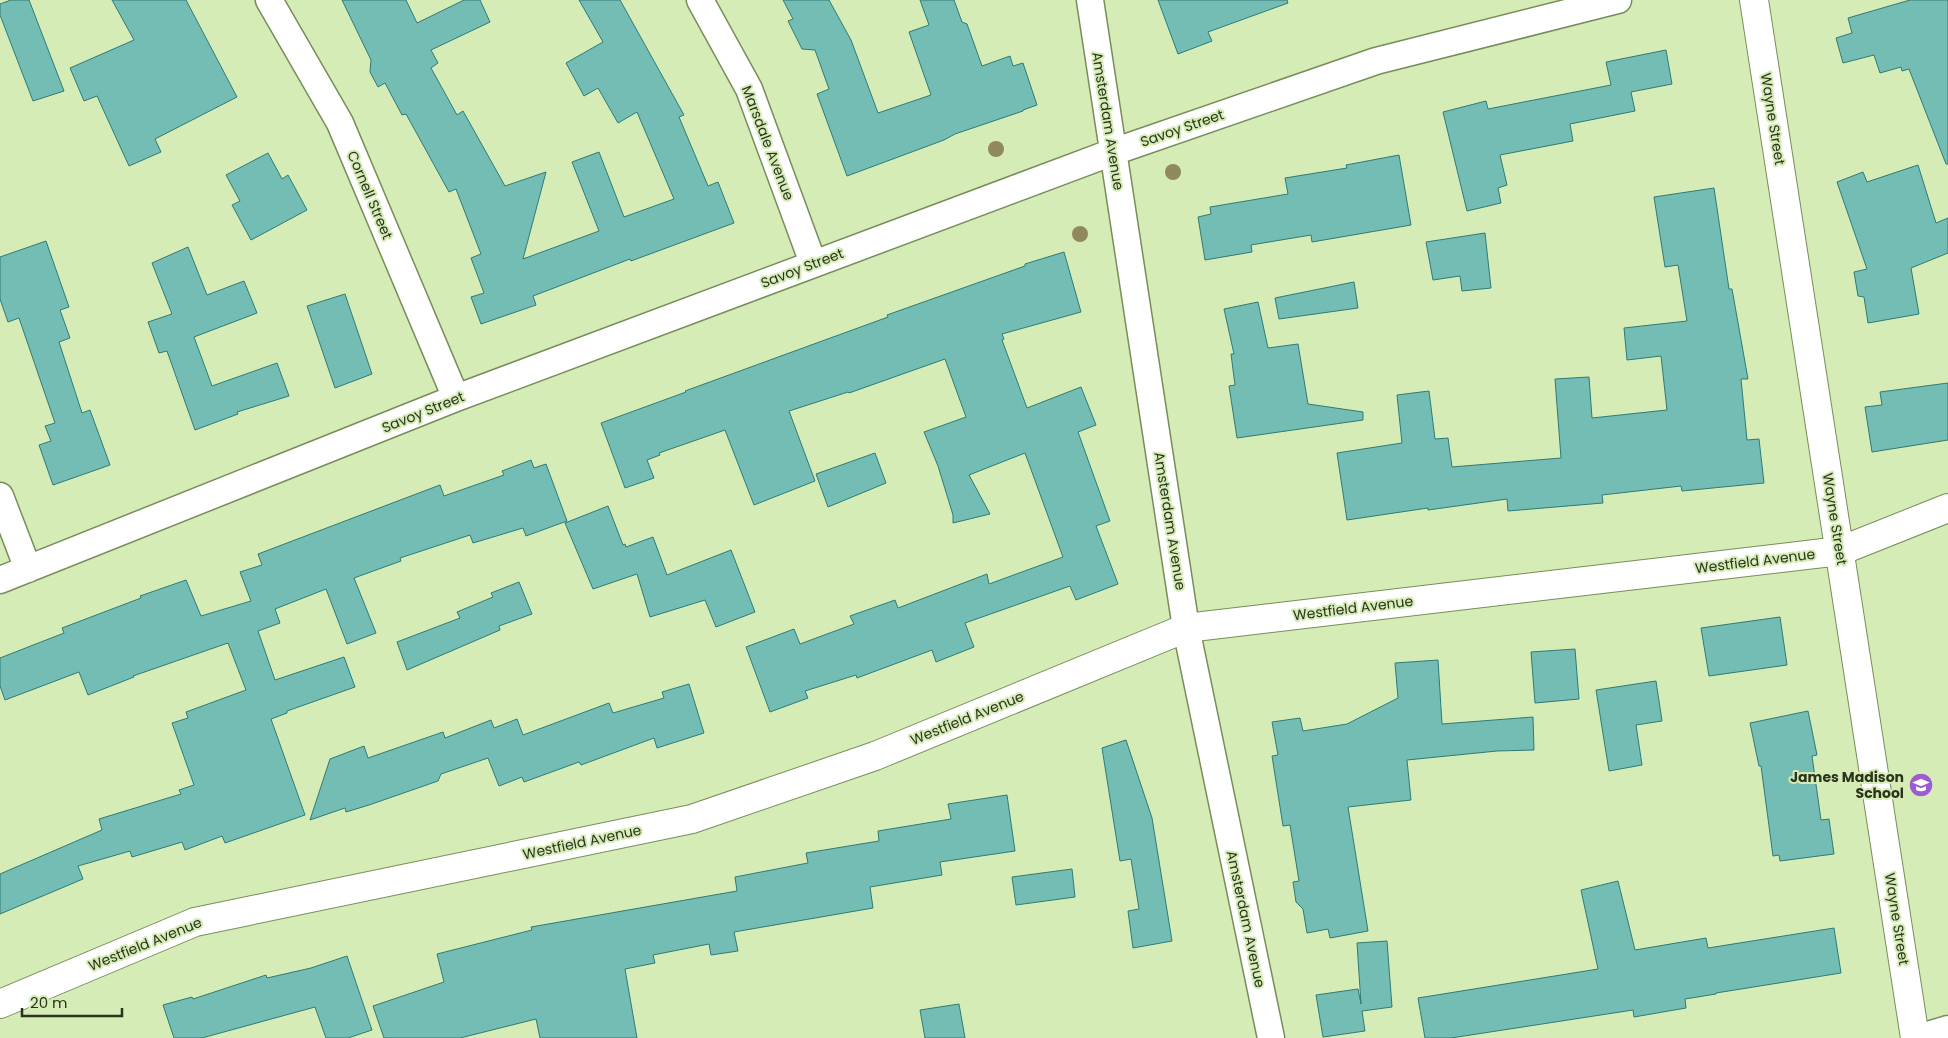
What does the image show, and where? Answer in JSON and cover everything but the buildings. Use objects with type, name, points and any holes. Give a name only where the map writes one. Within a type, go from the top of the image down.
[{"type":"street","name":"Cornell Street","points":[[269,0],[340,123],[456,398]]},
{"type":"street","name":"Marsdale Avenue","points":[[700,0],[749,89],[813,263]]},
{"type":"street","name":"Amsterdam Avenue","points":[[1090,0],[1186,628],[1271,1038]]},
{"type":"street","name":"Savoy Street","points":[[0,580],[456,398],[1113,152],[1376,60],[1618,0]]},
{"type":"street","name":"Wayne Street","points":[[1754,0],[1916,1038]]},
{"type":"street","points":[[0,496],[28,569]]},
{"type":"street","name":"Westfield Avenue","points":[[0,1004],[195,922],[692,819],[874,756],[1186,628],[1840,551],[1948,508]]},
{"type":"street","points":[[1916,1038],[1948,1029]]},
{"type":"place","name":"James Madison School","points":[[1921,785]]}]
